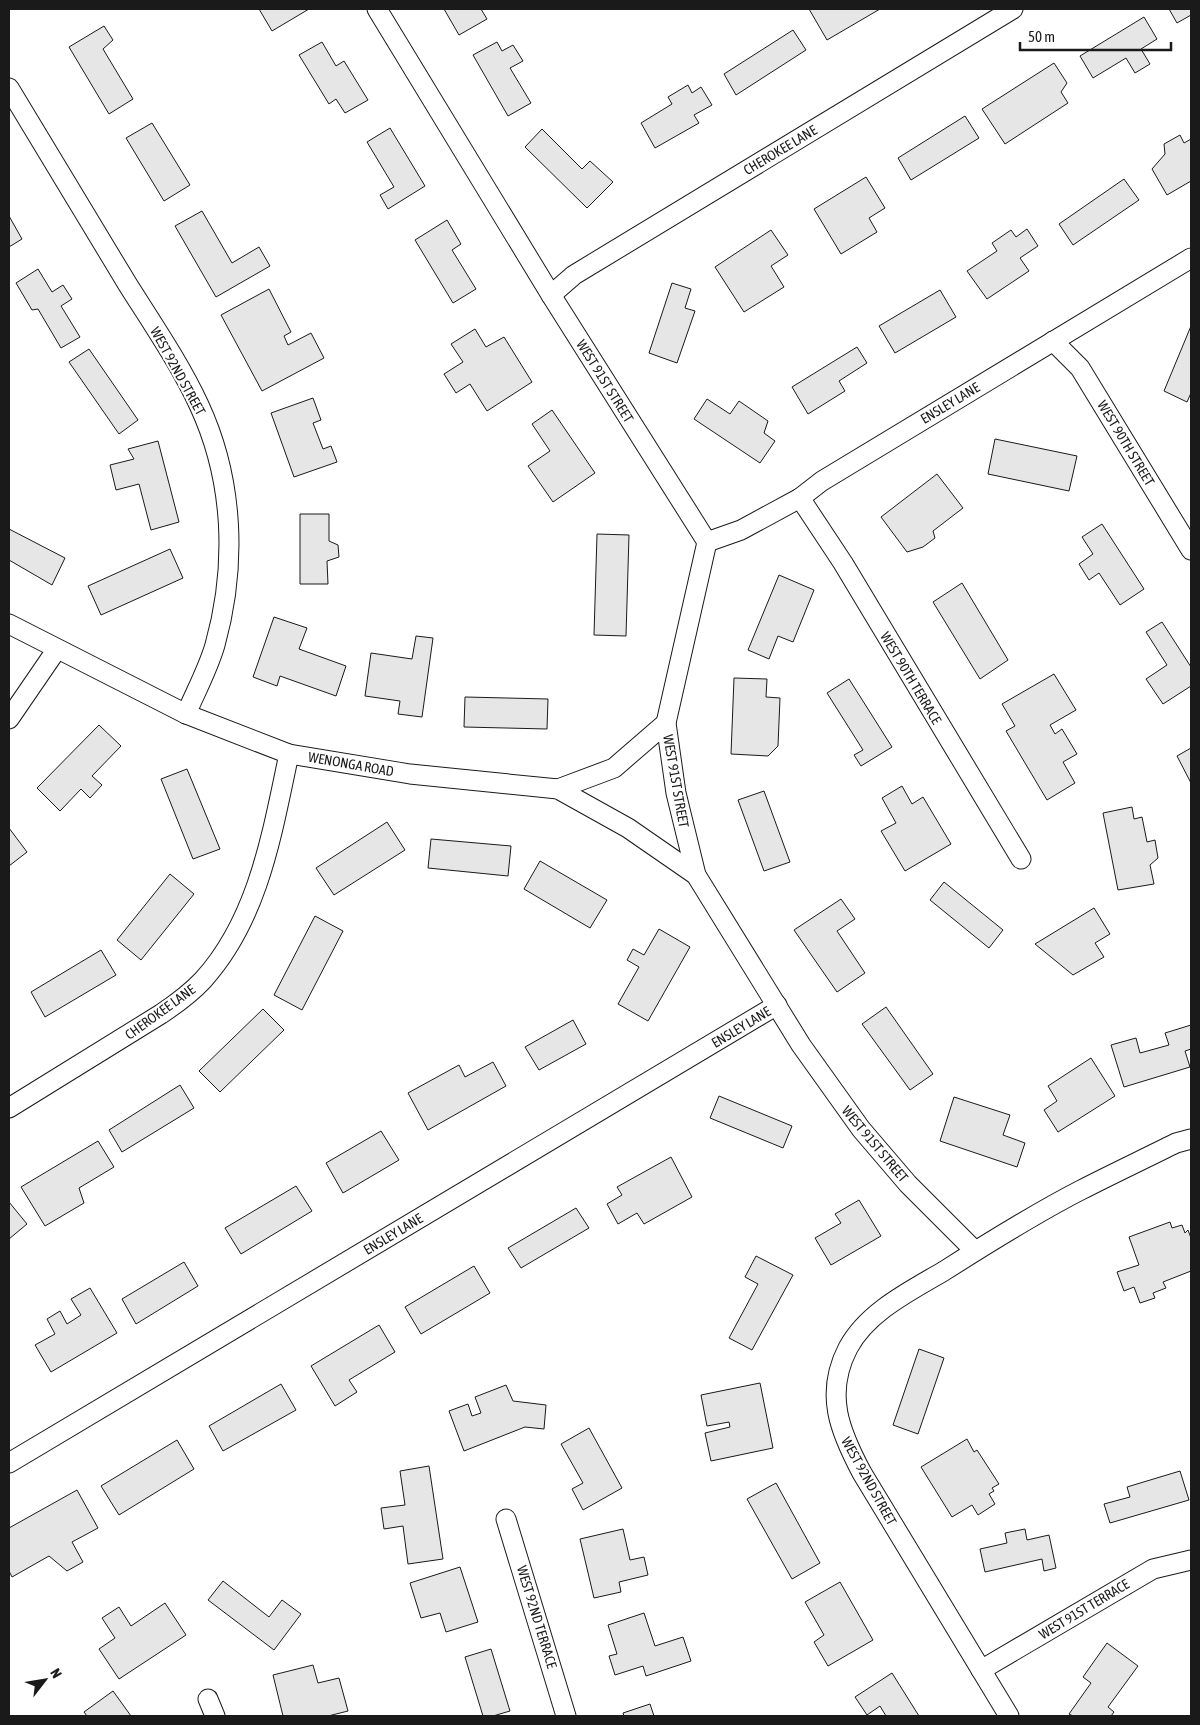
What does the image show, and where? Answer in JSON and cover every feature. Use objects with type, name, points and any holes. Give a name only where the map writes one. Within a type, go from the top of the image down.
[{"type":"street","name":"WEST 91ST STREET","points":[[377,9],[551,295],[707,542],[666,723],[676,793],[696,876],[820,1073],[861,1129],[908,1184],[975,1251]]},
{"type":"street","name":"CHEROKEE LANE","points":[[551,295],[574,275],[1013,9]]},
{"type":"street","name":"WEST 92ND STREET","points":[[9,88],[164,344],[199,405],[215,446],[226,496],[230,547],[224,601],[215,644],[207,668],[186,714]]},
{"type":"street","name":"ENSLEY LANE","points":[[707,542],[741,530],[800,498],[831,475],[1191,258]]},
{"type":"street","name":"WEST 90TH STREET","points":[[1053,341],[1080,368],[1191,550]]},
{"type":"street","name":"WEST 90TH TERRACE","points":[[800,498],[843,563],[1021,859]]},
{"type":"street","name":"WENONGA ROAD","points":[[9,624],[186,714],[289,754],[410,774],[558,789],[628,828],[696,876]]},
{"type":"street","points":[[9,719],[57,649]]},
{"type":"street","points":[[558,789],[614,768],[666,723]]},
{"type":"street","name":"CHEROKEE LANE","points":[[9,1108],[184,998],[225,952],[242,922],[256,890],[269,846],[289,754]]},
{"type":"street","name":"ENSLEY LANE","points":[[9,1463],[777,1005]]},
{"type":"street","points":[[975,1251],[1079,1191],[1176,1144],[1191,1140]]},
{"type":"street","name":"WEST 92ND STREET","points":[[975,1251],[893,1302],[864,1326],[848,1347],[840,1366],[835,1395],[838,1419],[848,1447],[862,1473],[1009,1716]]},
{"type":"street","name":"WEST 92ND TERRACE","points":[[506,1519],[566,1716]]},
{"type":"street","name":"WEST 91ST TERRACE","points":[[981,1670],[1153,1569],[1191,1560]]},
{"type":"building","points":[[259,9],[309,9],[272,31]]},
{"type":"building","points":[[444,9],[481,9],[487,19],[459,35]]},
{"type":"building","points":[[809,9],[880,9],[827,40]]},
{"type":"building","points":[[1169,9],[1191,9],[1191,15],[1177,23]]},
{"type":"building","points":[[1144,17],[1157,39],[1141,49],[1150,64],[1135,73],[1126,58],[1093,78],[1080,56]]},
{"type":"building","points":[[104,26],[113,40],[103,49],[133,99],[109,114],[69,47]]},
{"type":"building","points":[[793,30],[806,50],[736,95],[724,74]]},
{"type":"building","points":[[322,42],[336,66],[344,61],[368,100],[345,113],[336,99],[329,104],[299,55]]},
{"type":"building","points":[[497,42],[502,51],[513,45],[523,61],[510,68],[531,103],[508,116],[473,55]]},
{"type":"building","points":[[1054,63],[1067,83],[1061,92],[1068,103],[1005,144],[982,109]]},
{"type":"building","points":[[688,85],[692,93],[701,87],[712,105],[694,115],[699,123],[655,148],[641,123],[672,104],[668,97]]},
{"type":"building","points":[[965,116],[979,138],[911,180],[898,158]]},
{"type":"building","points":[[152,123],[190,185],[164,201],[126,138]]},
{"type":"building","points":[[390,128],[425,186],[388,209],[380,195],[394,187],[367,142]]},
{"type":"building","points":[[542,129],[582,169],[590,161],[613,182],[587,208],[525,147]]},
{"type":"building","points":[[1180,135],[1184,143],[1191,139],[1191,181],[1167,195],[1152,169],[1165,154],[1164,144]]},
{"type":"building","points":[[866,177],[885,208],[869,218],[877,232],[841,254],[814,209]]},
{"type":"building","points":[[1124,179],[1139,200],[1073,245],[1059,224]]},
{"type":"building","points":[[202,211],[232,263],[259,247],[270,266],[216,297],[175,226]]},
{"type":"building","points":[[9,216],[22,239],[9,247]]},
{"type":"building","points":[[447,220],[461,244],[452,250],[476,289],[453,303],[415,240]]},
{"type":"building","points":[[1027,229],[1038,246],[1020,258],[1029,271],[987,299],[967,271],[997,251],[992,243],[1011,230],[1016,237]]},
{"type":"building","points":[[771,230],[788,255],[771,266],[784,287],[744,312],[715,267]]},
{"type":"building","points":[[38,269],[52,292],[63,285],[72,299],[61,306],[80,337],[61,348],[38,309],[32,310],[16,283]]},
{"type":"building","points":[[672,283],[691,289],[685,308],[695,311],[677,363],[649,353]]},
{"type":"building","points":[[269,289],[291,332],[284,336],[288,345],[311,333],[324,358],[262,391],[221,315]]},
{"type":"building","points":[[940,290],[956,317],[895,353],[879,326]]},
{"type":"building","points":[[1191,326],[1191,393],[1187,402],[1164,391]]},
{"type":"building","points":[[475,329],[486,347],[504,337],[532,382],[487,411],[470,384],[456,393],[444,374],[463,362],[451,344]]},
{"type":"building","points":[[857,347],[867,363],[839,381],[845,391],[808,414],[792,387]]},
{"type":"building","points":[[89,349],[138,420],[119,434],[69,362]]},
{"type":"building","points":[[313,398],[321,420],[313,423],[323,449],[331,446],[337,462],[294,477],[271,413]]},
{"type":"building","points":[[707,399],[730,414],[739,401],[768,421],[764,433],[775,441],[760,463],[694,419]]},
{"type":"building","points":[[552,410],[595,473],[553,502],[528,466],[550,451],[532,424]]},
{"type":"building","points":[[995,439],[1077,456],[1069,491],[988,474]]},
{"type":"building","points":[[158,441],[179,522],[151,530],[139,484],[116,490],[110,465],[134,459],[128,449]]},
{"type":"building","points":[[937,474],[963,508],[933,531],[935,538],[923,547],[907,552],[881,517]]},
{"type":"building","points":[[300,514],[329,514],[329,541],[338,545],[339,557],[327,561],[328,584],[300,584]]},
{"type":"building","points":[[1102,524],[1144,589],[1120,605],[1099,573],[1089,580],[1079,564],[1093,554],[1082,537]]},
{"type":"building","points":[[9,529],[65,558],[52,585],[9,560]]},
{"type":"building","points":[[597,534],[629,535],[626,636],[594,635]]},
{"type":"building","points":[[170,549],[183,578],[101,615],[88,586]]},
{"type":"building","points":[[779,575],[814,590],[793,642],[778,636],[769,659],[748,650]]},
{"type":"building","points":[[962,583],[1008,660],[980,679],[933,602]]},
{"type":"building","points":[[274,617],[307,628],[299,649],[346,666],[336,696],[280,676],[277,686],[253,677]]},
{"type":"building","points":[[1162,622],[1191,667],[1191,686],[1163,704],[1146,679],[1167,665],[1146,632]]},
{"type":"building","points":[[416,636],[433,638],[422,717],[398,714],[400,701],[365,696],[371,653],[412,659]]},
{"type":"building","points":[[1054,674],[1076,710],[1050,725],[1055,734],[1062,729],[1077,754],[1063,762],[1075,783],[1047,800],[1006,731],[1015,726],[1002,704]]},
{"type":"building","points":[[734,678],[767,679],[766,697],[780,698],[778,746],[768,756],[731,754]]},
{"type":"building","points":[[849,679],[892,747],[861,766],[854,755],[863,750],[827,693]]},
{"type":"building","points":[[465,697],[548,699],[547,729],[464,727]]},
{"type":"building","points":[[99,725],[121,746],[92,776],[102,785],[90,798],[81,789],[60,811],[37,788]]},
{"type":"building","points":[[1191,748],[1191,783],[1177,756]]},
{"type":"building","points":[[187,769],[220,849],[193,859],[161,779]]},
{"type":"building","points":[[902,786],[912,804],[923,797],[951,844],[905,871],[881,831],[896,823],[882,798]]},
{"type":"building","points":[[764,791],[790,862],[764,871],[738,800]]},
{"type":"building","points":[[1132,807],[1134,819],[1142,817],[1147,842],[1155,840],[1158,858],[1150,865],[1154,884],[1118,890],[1103,813]]},
{"type":"building","points":[[387,822],[405,850],[334,895],[316,868]]},
{"type":"building","points":[[9,828],[27,852],[9,866]]},
{"type":"building","points":[[431,839],[511,846],[508,876],[428,868]]},
{"type":"building","points":[[540,861],[607,900],[590,928],[524,889]]},
{"type":"building","points":[[170,874],[194,894],[141,960],[117,940]]},
{"type":"building","points":[[944,882],[1003,930],[989,948],[930,900]]},
{"type":"building","points":[[841,899],[855,919],[837,931],[865,973],[837,992],[794,930]]},
{"type":"building","points":[[1094,908],[1110,934],[1095,943],[1104,957],[1073,975],[1035,944]]},
{"type":"building","points":[[315,916],[343,931],[302,1010],[274,995]]},
{"type":"building","points":[[659,929],[690,947],[648,1021],[618,1004],[639,967],[627,960],[633,949],[644,955]]},
{"type":"building","points":[[101,950],[116,975],[45,1017],[31,992]]},
{"type":"building","points":[[886,1007],[933,1074],[910,1090],[862,1024]]},
{"type":"building","points":[[263,1009],[284,1030],[220,1092],[199,1071]]},
{"type":"building","points":[[573,1020],[586,1044],[539,1070],[525,1047]]},
{"type":"building","points":[[1191,1025],[1191,1049],[1185,1051],[1190,1067],[1124,1087],[1111,1045],[1136,1038],[1140,1053],[1169,1045],[1165,1033]]},
{"type":"building","points":[[1091,1058],[1115,1096],[1058,1132],[1044,1110],[1057,1101],[1048,1086]]},
{"type":"building","points":[[493,1062],[506,1086],[428,1130],[408,1093],[459,1065],[465,1077]]},
{"type":"building","points":[[180,1085],[194,1108],[122,1152],[109,1130]]},
{"type":"building","points":[[719,1096],[792,1126],[783,1148],[710,1118]]},
{"type":"building","points":[[954,1097],[1010,1115],[1003,1135],[1025,1143],[1017,1167],[940,1141]]},
{"type":"building","points":[[381,1131],[399,1160],[343,1193],[326,1163]]},
{"type":"building","points":[[98,1141],[114,1167],[79,1188],[84,1203],[45,1226],[21,1187]]},
{"type":"building","points":[[671,1157],[692,1197],[644,1224],[637,1213],[618,1224],[607,1204],[622,1195],[617,1187]]},
{"type":"building","points":[[296,1186],[312,1211],[241,1254],[225,1228]]},
{"type":"building","points":[[859,1200],[881,1236],[831,1265],[815,1238],[841,1223],[835,1214]]},
{"type":"building","points":[[9,1202],[27,1224],[9,1239]]},
{"type":"building","points":[[576,1208],[589,1228],[521,1268],[508,1248]]},
{"type":"building","points":[[1170,1222],[1172,1228],[1182,1225],[1185,1233],[1188,1230],[1191,1238],[1191,1271],[1163,1282],[1166,1288],[1153,1293],[1155,1298],[1140,1303],[1134,1287],[1124,1291],[1117,1272],[1139,1265],[1129,1237]]},
{"type":"building","points":[[756,1256],[793,1275],[752,1350],[729,1338],[758,1284],[745,1277]]},
{"type":"building","points":[[184,1262],[198,1286],[136,1324],[122,1299]]},
{"type":"building","points":[[474,1266],[490,1293],[421,1334],[405,1307]]},
{"type":"building","points":[[90,1288],[117,1333],[51,1372],[35,1345],[55,1334],[47,1319],[60,1311],[67,1324],[81,1315],[71,1299]]},
{"type":"building","points":[[379,1325],[395,1352],[349,1380],[357,1392],[335,1406],[311,1366]]},
{"type":"building","points":[[919,1349],[944,1358],[918,1434],[893,1425]]},
{"type":"building","points":[[760,1383],[773,1448],[711,1461],[705,1433],[730,1427],[729,1422],[707,1426],[701,1395]]},
{"type":"building","points":[[281,1384],[296,1410],[223,1451],[209,1426]]},
{"type":"building","points":[[506,1385],[513,1401],[546,1405],[544,1429],[525,1427],[464,1451],[449,1411],[468,1404],[472,1416],[481,1413],[475,1397]]},
{"type":"building","points":[[589,1428],[622,1488],[583,1510],[572,1489],[583,1483],[561,1444]]},
{"type":"building","points":[[967,1439],[974,1452],[977,1450],[999,1484],[992,1488],[994,1491],[989,1494],[995,1504],[978,1515],[972,1505],[952,1517],[921,1467]]},
{"type":"building","points":[[177,1440],[194,1469],[119,1515],[101,1486]]},
{"type":"building","points":[[429,1466],[443,1559],[408,1564],[403,1526],[384,1529],[381,1508],[405,1505],[400,1471]]},
{"type":"building","points":[[1180,1471],[1189,1500],[1110,1523],[1104,1504],[1130,1497],[1127,1487]]},
{"type":"building","points":[[776,1483],[820,1563],[792,1579],[747,1499]]},
{"type":"building","points":[[77,1490],[98,1528],[72,1542],[83,1562],[67,1571],[49,1556],[12,1577],[9,1571],[9,1528]]},
{"type":"building","points":[[623,1529],[630,1560],[644,1557],[648,1575],[619,1582],[621,1592],[594,1598],[580,1539]]},
{"type":"building","points":[[1025,1529],[1027,1540],[1049,1535],[1056,1568],[1044,1571],[1042,1559],[985,1572],[980,1549],[1007,1543],[1005,1533]]},
{"type":"building","points":[[460,1567],[478,1622],[446,1632],[440,1613],[421,1618],[410,1583]]},
{"type":"building","points":[[223,1581],[269,1617],[282,1600],[301,1614],[274,1650],[208,1600]]},
{"type":"building","points":[[840,1582],[873,1640],[828,1666],[814,1642],[824,1635],[805,1602]]},
{"type":"building","points":[[165,1603],[186,1635],[119,1679],[99,1649],[115,1638],[102,1618],[119,1607],[131,1626]]},
{"type":"building","points":[[644,1613],[655,1646],[683,1637],[691,1661],[646,1676],[643,1666],[615,1675],[609,1656],[617,1654],[608,1625]]},
{"type":"building","points":[[1107,1643],[1138,1666],[1108,1707],[1114,1712],[1111,1716],[1073,1716],[1069,1714],[1091,1683],[1083,1677]]},
{"type":"building","points":[[491,1649],[510,1711],[493,1716],[483,1716],[465,1657]]},
{"type":"building","points":[[313,1665],[318,1683],[339,1678],[348,1711],[328,1716],[283,1716],[273,1675]]},
{"type":"building","points":[[892,1673],[919,1716],[886,1716],[880,1706],[867,1715],[855,1697]]},
{"type":"building","points":[[113,1691],[131,1716],[87,1716],[84,1712]]},
{"type":"building","points":[[650,1704],[654,1716],[624,1716],[623,1713]]}]
